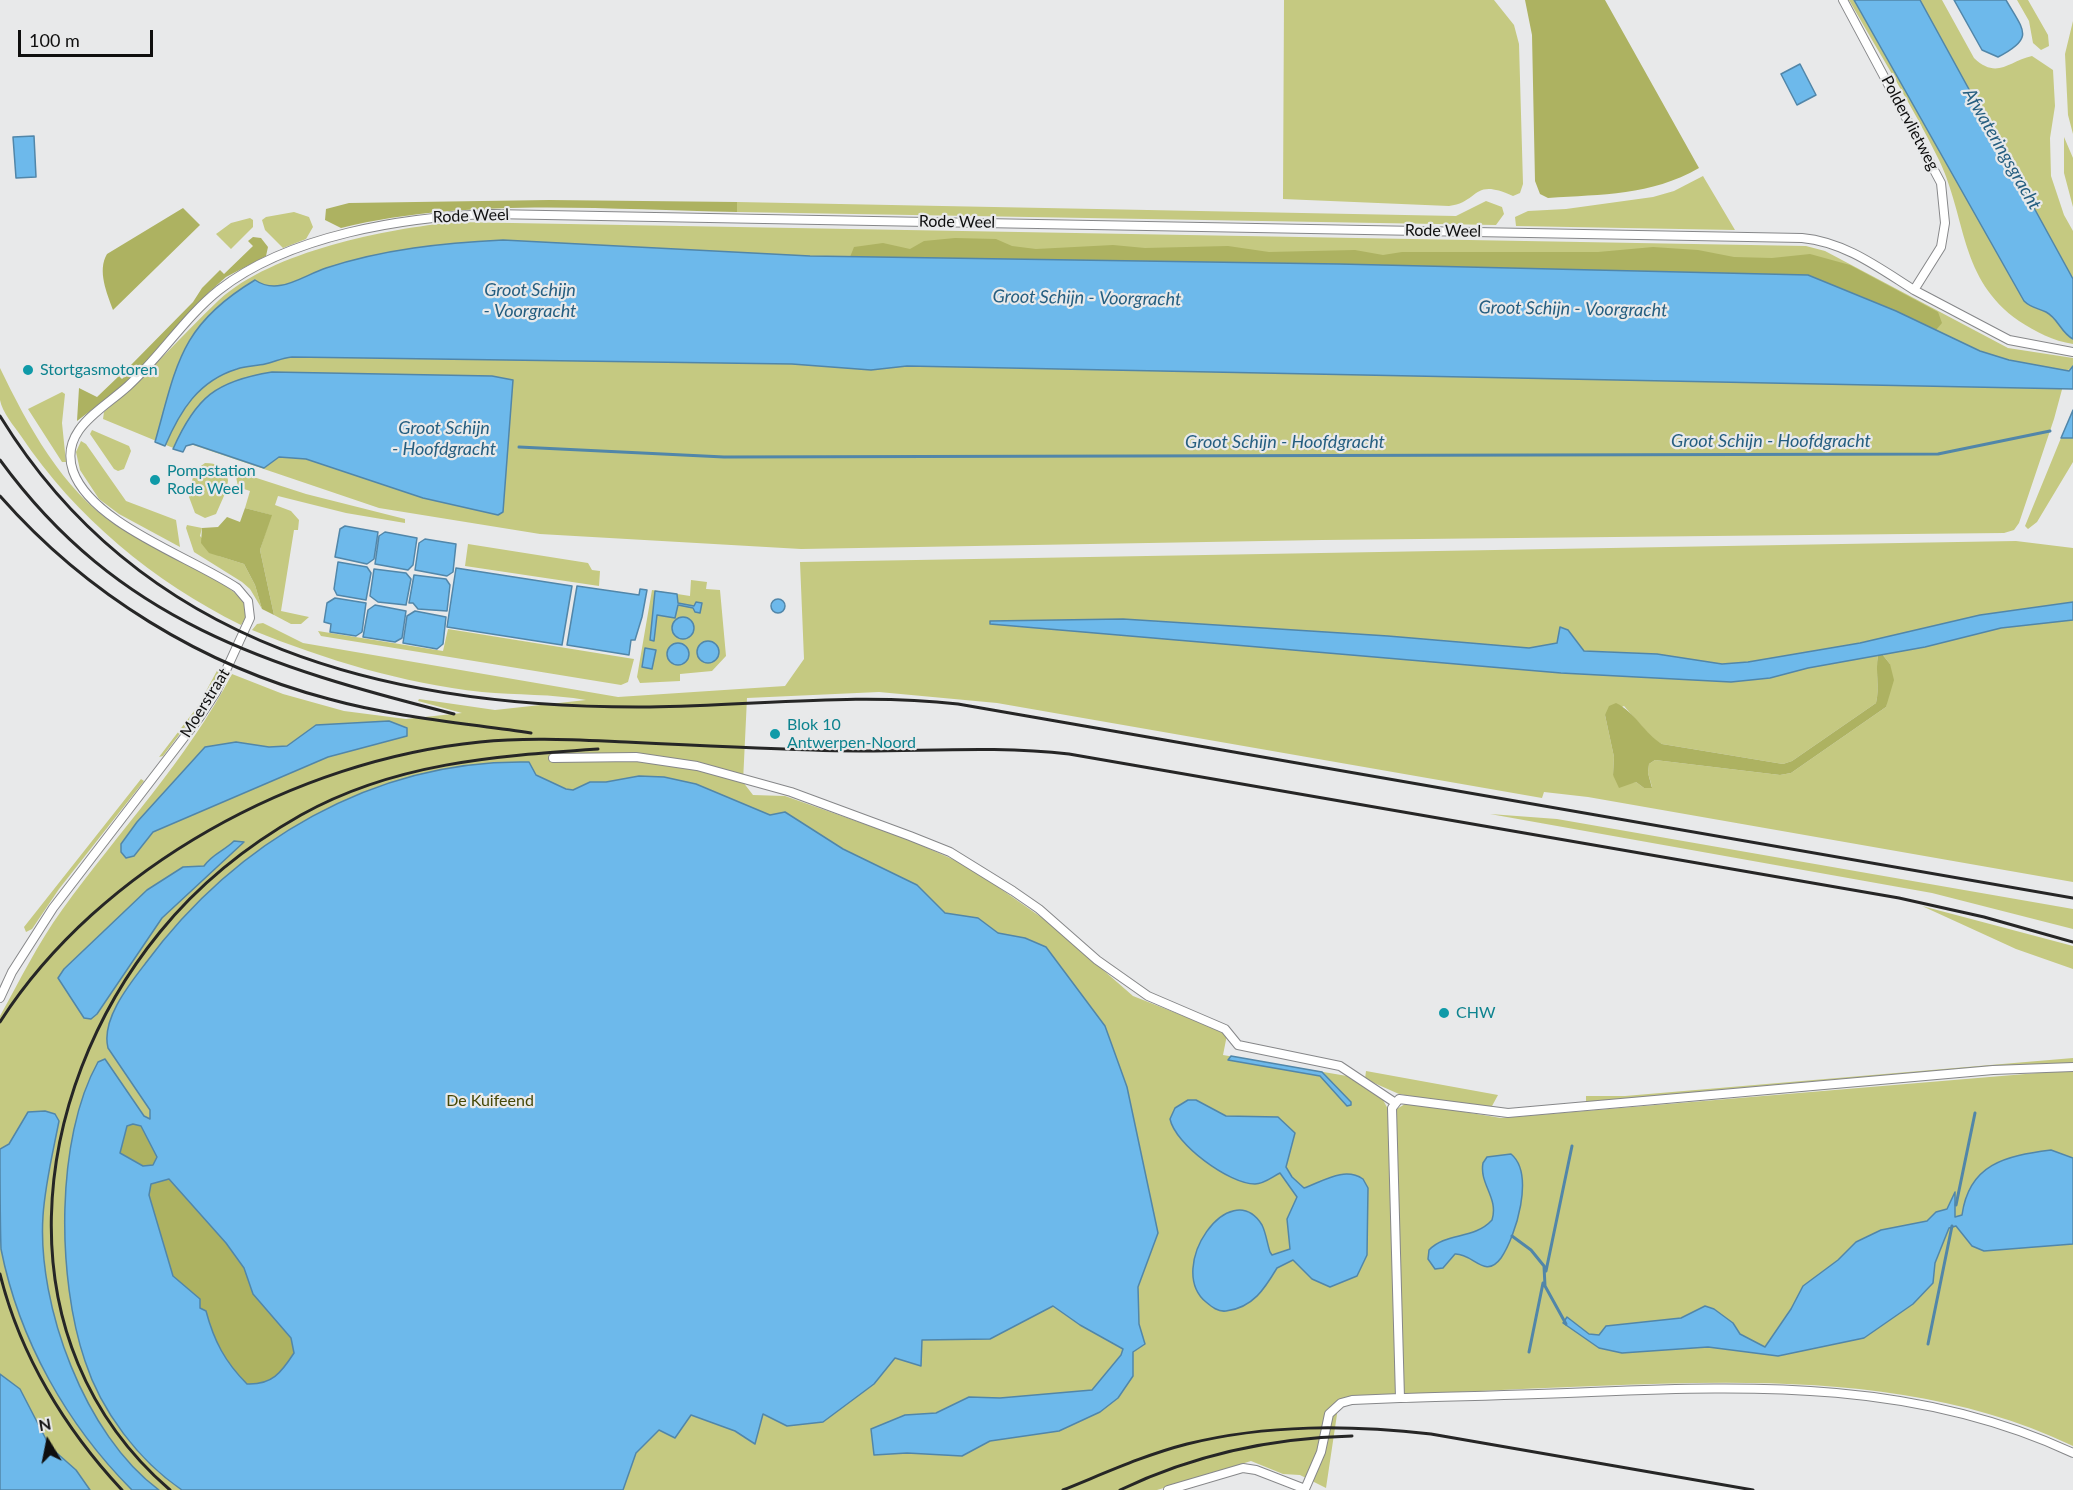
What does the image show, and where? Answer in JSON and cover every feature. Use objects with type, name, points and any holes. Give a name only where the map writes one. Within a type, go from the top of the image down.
[{"type":"street","name":"Poldervlietweg","points":[[1843,0],[1941,183],[1945,213],[1941,247],[1914,290]]},
{"type":"street","name":"Rode Weel","points":[[71,448],[81,426],[148,367],[205,303],[232,281],[277,257],[326,239],[370,227],[437,217],[575,215],[1802,238],[1826,241],[1849,251],[1914,290]]},
{"type":"street","points":[[1914,290],[2009,340],[2073,352]]},
{"type":"street","name":"Moerstraat","points":[[0,998],[12,972],[52,908],[205,710],[223,679],[250,618],[248,601],[237,588],[129,527],[98,506],[82,488],[73,470],[71,448]]},
{"type":"street","points":[[554,758],[636,757],[697,766],[791,792],[920,840],[960,858],[1013,891],[1039,909],[1097,960],[1148,996],[1225,1029],[1238,1045],[1340,1066],[1394,1102]]},
{"type":"street","points":[[1394,1102],[1406,1098],[1508,1113],[1993,1070],[2073,1067]]},
{"type":"street","points":[[1394,1102],[1392,1108],[1400,1398]]},
{"type":"street","points":[[1168,1490],[1243,1468],[1256,1470],[1305,1490],[1321,1452],[1329,1414],[1341,1403],[1352,1400],[1400,1398],[1725,1387],[1804,1389],[1906,1402],[1951,1411],[2024,1432],[2073,1453]]},
{"type":"green space","points":[[1284,0],[1494,0],[1514,25],[1519,44],[1523,184],[1520,193],[1513,196],[1490,189],[1483,190],[1459,204],[1449,206],[1283,199]]},
{"type":"green space","points":[[1525,0],[1605,0],[1699,168],[1662,184],[1626,192],[1548,198],[1540,194],[1535,181],[1532,35]]},
{"type":"green space","points":[[1849,0],[1889,0],[2073,333],[2073,344],[2045,336],[2019,321],[1999,304],[1985,286],[1967,247],[1948,182],[1939,160],[1907,99]]},
{"type":"green space","points":[[1920,0],[1942,0],[1974,58],[1982,64],[1990,68],[2003,67],[2032,56],[2053,70],[2055,106],[2050,138],[2051,176],[2064,215],[2073,231],[2073,279]]},
{"type":"green space","points":[[2017,0],[2028,0],[2048,35],[2049,46],[2041,50],[2033,43],[2029,21]]},
{"type":"green space","points":[[2073,21],[2073,134],[2068,115],[2065,54]]},
{"type":"green space","points":[[2064,137],[2073,158],[2073,207],[2064,173]]},
{"type":"green space","points":[[1703,176],[1735,230],[1516,226],[1515,217],[1528,211],[1566,209],[1653,197],[1674,191]]},
{"type":"green space","points":[[549,200],[737,202],[737,212],[588,208],[488,209],[390,218],[341,228],[325,220],[326,209],[349,203]]},
{"type":"green space","points":[[1486,201],[1502,207],[1504,214],[1496,225],[737,212],[737,202],[1456,216]]},
{"type":"green space","points":[[183,208],[200,225],[113,310],[103,275],[107,254]]},
{"type":"green space","points":[[294,212],[309,217],[313,227],[306,239],[283,248],[265,230],[262,220],[266,217]]},
{"type":"green space","points":[[250,218],[253,220],[253,227],[231,249],[216,234],[231,223]]},
{"type":"green space","points":[[456,222],[1806,246],[1825,251],[2008,348],[2073,358],[2073,366],[2067,371],[2054,419],[2019,523],[2014,530],[2004,533],[1322,540],[801,549],[540,534],[379,508],[193,445],[186,446],[183,452],[103,419],[104,412],[219,300],[242,283],[269,268],[331,245],[397,230]]},
{"type":"green space","points":[[253,237],[261,238],[268,247],[266,256],[226,277],[208,293],[145,364],[120,388],[77,421],[79,388],[97,397],[119,376],[122,379],[131,370],[129,367],[193,302],[202,288],[220,270],[224,274],[253,246],[248,241]]},
{"type":"green space","points":[[955,238],[996,239],[1012,246],[1036,249],[1113,245],[1145,248],[1228,246],[1269,252],[1355,250],[1383,255],[1402,252],[1598,252],[1653,247],[1698,250],[1734,257],[1772,258],[1810,254],[1850,265],[1938,312],[1942,323],[1936,330],[1808,275],[1339,264],[850,257],[854,247],[883,243],[910,249],[924,241]]},
{"type":"green space","points":[[0,368],[48,455],[79,494],[116,525],[203,571],[234,592],[245,604],[245,619],[241,625],[209,608],[147,568],[91,520],[66,494],[42,466],[3,409],[0,400]]},
{"type":"green space","points":[[62,392],[65,394],[62,423],[66,462],[62,462],[28,409]]},
{"type":"green space","points":[[92,430],[129,446],[131,451],[124,469],[118,471],[114,469],[90,434]]},
{"type":"green space","points":[[2061,438],[2073,438],[2073,462],[2037,522],[2028,529],[2025,526]]},
{"type":"green space","points":[[81,441],[86,444],[126,501],[176,520],[180,547],[119,514],[99,499],[80,470],[76,452]]},
{"type":"green space","points":[[205,463],[220,467],[228,480],[227,489],[216,514],[205,518],[195,513],[189,497],[194,471]]},
{"type":"green space","points":[[235,471],[306,494],[405,519],[405,523],[346,513],[278,496],[275,505],[291,511],[299,520],[298,530],[294,530],[281,611],[309,617],[301,624],[291,624],[274,615],[260,550],[271,515],[245,508],[250,491],[238,487]]},
{"type":"green space","points":[[245,508],[272,515],[260,550],[274,615],[262,609],[255,585],[244,564],[209,553],[201,543],[202,528],[218,527],[227,517],[240,522]]},
{"type":"green space","points":[[187,525],[202,528],[200,536],[219,556],[244,564],[255,585],[262,609],[250,589],[242,582],[194,552]]},
{"type":"green space","name":"De Kuifeend","points":[[2016,541],[2073,548],[2073,602],[1980,615],[1860,643],[1748,662],[1722,664],[1657,654],[1565,650],[1679,673],[1869,652],[1878,655],[1876,703],[1792,761],[1783,764],[1662,744],[1653,739],[1624,706],[1605,715],[1614,757],[1613,775],[1629,783],[1636,782],[1644,788],[1652,787],[1648,773],[1649,764],[1655,760],[1780,775],[1791,773],[1886,707],[1890,664],[1882,654],[2001,627],[2049,620],[2073,620],[2073,882],[1588,797],[1544,792],[1542,798],[997,703],[879,692],[747,698],[743,782],[753,795],[785,796],[907,839],[968,866],[1048,922],[1133,996],[1224,1032],[1227,1035],[1223,1055],[1347,1076],[1383,1100],[1388,1109],[1395,1110],[1410,1103],[1501,1118],[2073,1070],[2073,1446],[2016,1423],[1958,1406],[1898,1394],[1838,1387],[1777,1384],[1655,1384],[1345,1399],[1339,1401],[1326,1488],[1300,1475],[1283,1474],[1251,1461],[1157,1490],[0,1490],[0,1016],[53,923],[173,766],[214,706],[232,674],[283,694],[344,711],[406,719],[462,713],[418,701],[419,699],[495,710],[586,700],[482,692],[423,683],[365,669],[308,651],[252,630],[257,624],[263,623],[303,643],[618,697],[785,686],[804,659],[800,562]],"holes":[[[1123,619],[1388,636],[1505,668],[991,624],[990,621]]]},
{"type":"green space","points":[[468,544],[588,563],[592,570],[600,571],[599,586],[465,566]]},
{"type":"green space","points":[[691,580],[707,582],[706,589],[720,590],[726,656],[712,671],[680,674],[680,681],[640,683],[637,677],[652,590],[690,596]]},
{"type":"green space","points":[[448,629],[634,659],[628,682],[621,685],[321,636],[318,631],[443,651]]},
{"type":"green space","points":[[1882,654],[1890,664],[1894,680],[1886,707],[1791,773],[1780,775],[1655,760],[1649,764],[1648,773],[1652,788],[1644,788],[1636,782],[1619,788],[1613,775],[1614,757],[1605,715],[1609,706],[1616,703],[1623,707],[1662,744],[1783,764],[1792,761],[1876,703],[1878,655]]},
{"type":"green space","points":[[219,667],[223,669],[201,706],[163,756],[159,757],[198,706]]},
{"type":"green space","points":[[141,779],[144,781],[59,889],[32,929],[26,932],[24,927]]},
{"type":"green space","points":[[1490,814],[1557,819],[2073,909],[2073,929],[1932,893]]},
{"type":"green space","points":[[1922,906],[2073,946],[2073,969],[2016,949]]},
{"type":"green space","points":[[2073,1058],[2073,1063],[1586,1103],[1586,1096],[1625,1096]]},
{"type":"green space","points":[[1366,1071],[1498,1095],[1492,1106],[1481,1108],[1399,1094],[1365,1079]]},
{"type":"green space","points":[[133,1124],[141,1126],[157,1157],[153,1165],[144,1166],[120,1153],[127,1126]]},
{"type":"green space","points":[[169,1179],[226,1243],[244,1268],[253,1294],[291,1338],[294,1353],[280,1372],[269,1380],[247,1384],[239,1376],[217,1342],[206,1312],[200,1308],[200,1299],[173,1276],[149,1195],[151,1184]]},
{"type":"water","points":[[1854,0],[1920,0],[2073,279],[2073,339],[2065,333],[2054,318],[2024,301]]},
{"type":"water","points":[[1954,0],[2006,0],[2018,19],[2023,33],[2022,39],[1998,57],[1982,50]]},
{"type":"water","points":[[1800,64],[1816,95],[1797,105],[1781,74]]},
{"type":"water","points":[[34,136],[36,177],[16,178],[13,137]]},
{"type":"water","name":"Groot Schijn - Voorgracht","points":[[503,240],[810,256],[1339,264],[1808,275],[1896,311],[1980,351],[2009,360],[2069,371],[2073,366],[2073,389],[907,366],[871,370],[792,364],[292,357],[237,369],[211,381],[184,409],[165,446],[155,442],[177,368],[196,330],[211,313],[255,280],[272,286],[281,285],[326,268],[370,256],[436,245]]},
{"type":"water","name":"Groot Schijn - Hoofdgracht","points":[[272,372],[492,376],[513,380],[503,512],[498,515],[423,498],[306,459],[279,457],[264,468],[193,444],[186,446],[183,452],[173,449],[190,416],[210,394],[236,381]]},
{"type":"water","points":[[2073,410],[2073,438],[2061,438]]},
{"type":"water","points":[[345,526],[378,532],[374,559],[367,564],[335,557],[340,529]]},
{"type":"water","points":[[385,532],[417,538],[413,565],[408,570],[375,564],[379,536]]},
{"type":"water","points":[[425,539],[456,544],[453,572],[447,576],[415,570],[419,543]]},
{"type":"water","points":[[338,562],[367,567],[371,573],[366,600],[337,595],[334,589]]},
{"type":"water","points":[[456,568],[572,586],[562,645],[447,627]]},
{"type":"water","points":[[374,569],[406,573],[411,579],[406,605],[378,602],[370,596]]},
{"type":"water","points":[[414,575],[446,579],[450,585],[447,611],[418,609],[413,603],[409,603]]},
{"type":"water","points":[[577,586],[639,595],[640,589],[647,590],[642,617],[635,640],[631,640],[629,655],[567,645]]},
{"type":"water","points":[[655,591],[677,594],[678,603],[694,606],[696,602],[702,603],[700,613],[695,612],[693,608],[678,605],[675,618],[657,615],[654,641],[650,640]]},
{"type":"water","points":[[335,598],[366,603],[362,632],[356,636],[330,632],[331,624],[324,622],[327,603]]},
{"type":"water","points":[[778,599],[783,601],[785,606],[783,611],[778,613],[773,611],[771,606],[773,601]]},
{"type":"water","points":[[2073,602],[2073,620],[2001,628],[1925,647],[1808,668],[1770,678],[1731,682],[1561,673],[990,624],[990,621],[1123,619],[1388,636],[1529,648],[1557,643],[1560,627],[1568,630],[1584,651],[1657,654],[1722,664],[1748,662],[1860,643],[1980,615]]},
{"type":"water","points":[[375,605],[406,611],[402,638],[395,642],[363,637],[368,610]]},
{"type":"water","points":[[415,611],[446,617],[443,644],[437,649],[403,643],[407,616]]},
{"type":"water","points":[[679,617],[687,617],[694,624],[694,632],[687,639],[679,639],[672,632],[672,624]]},
{"type":"water","points":[[704,641],[712,641],[719,648],[719,656],[712,663],[704,663],[697,656],[697,648]]},
{"type":"water","points":[[674,643],[682,643],[689,650],[689,658],[682,665],[674,665],[667,658],[667,650]]},
{"type":"water","points":[[645,648],[656,650],[652,669],[642,667]]},
{"type":"water","points":[[389,721],[407,728],[407,736],[328,757],[153,832],[134,856],[126,858],[121,852],[121,844],[137,822],[205,747],[236,742],[269,747],[287,746],[316,725]]},
{"type":"water","points":[[529,762],[536,775],[573,790],[590,782],[606,782],[639,776],[664,777],[696,784],[770,815],[785,812],[843,849],[917,885],[945,913],[978,918],[998,933],[1025,938],[1046,947],[1105,1026],[1127,1087],[1158,1233],[1138,1287],[1139,1324],[1145,1344],[1133,1352],[1133,1376],[1118,1398],[1100,1412],[1059,1431],[990,1441],[962,1456],[907,1453],[874,1455],[871,1429],[905,1415],[936,1413],[969,1397],[1000,1398],[1092,1390],[1121,1355],[1123,1349],[1080,1325],[1053,1306],[990,1339],[922,1340],[921,1366],[895,1358],[874,1384],[823,1422],[787,1426],[763,1414],[755,1444],[735,1431],[691,1415],[675,1438],[659,1430],[636,1453],[623,1490],[182,1490],[151,1465],[111,1416],[92,1380],[76,1328],[65,1251],[68,1169],[74,1130],[84,1094],[98,1062],[105,1059],[144,1116],[150,1119],[150,1110],[108,1048],[108,1026],[112,1015],[131,982],[181,920],[221,881],[265,846],[313,816],[363,792],[416,775],[472,765]],"holes":[[[133,1124],[141,1126],[157,1157],[153,1165],[143,1166],[120,1153],[127,1126]],[[169,1179],[226,1243],[244,1268],[253,1294],[291,1338],[294,1353],[280,1372],[269,1380],[247,1384],[239,1376],[221,1350],[206,1311],[200,1308],[200,1299],[173,1276],[149,1195],[151,1184]]]},
{"type":"water","points":[[234,841],[244,842],[162,918],[97,1014],[91,1019],[84,1018],[58,978],[64,969],[147,890],[183,867],[204,866]]},
{"type":"water","points":[[1231,1056],[1322,1072],[1351,1102],[1351,1105],[1347,1106],[1320,1076],[1228,1060]]},
{"type":"water","points":[[1188,1100],[1196,1100],[1226,1116],[1278,1117],[1295,1133],[1286,1167],[1292,1177],[1304,1188],[1341,1175],[1356,1175],[1363,1179],[1368,1188],[1367,1255],[1357,1276],[1330,1287],[1312,1279],[1293,1260],[1277,1268],[1263,1290],[1244,1306],[1223,1311],[1215,1309],[1206,1302],[1195,1287],[1193,1268],[1197,1249],[1219,1218],[1234,1211],[1249,1212],[1262,1225],[1272,1255],[1290,1249],[1287,1219],[1297,1197],[1280,1173],[1258,1184],[1244,1182],[1218,1170],[1192,1151],[1174,1129],[1170,1119],[1175,1108]]},
{"type":"water","points":[[45,1111],[55,1114],[59,1121],[47,1180],[43,1216],[43,1251],[48,1289],[58,1328],[71,1366],[88,1403],[109,1437],[133,1466],[159,1490],[132,1490],[87,1438],[49,1379],[33,1348],[9,1283],[1,1249],[0,1149],[9,1144],[28,1112]]},
{"type":"water","points":[[2051,1150],[2073,1158],[2073,1244],[1984,1251],[1972,1246],[1956,1226],[1949,1228],[1935,1263],[1933,1283],[1913,1304],[1864,1338],[1778,1356],[1708,1347],[1622,1353],[1599,1348],[1563,1323],[1567,1317],[1589,1334],[1599,1335],[1606,1326],[1681,1318],[1705,1306],[1714,1309],[1733,1323],[1740,1334],[1765,1347],[1791,1309],[1803,1286],[1838,1260],[1856,1242],[1881,1230],[1927,1221],[1936,1212],[1947,1209],[1955,1192],[1955,1217],[1962,1215],[1972,1184],[1981,1174],[2004,1160]]},
{"type":"water","points":[[1511,1154],[1518,1163],[1522,1176],[1521,1205],[1512,1235],[1501,1258],[1490,1267],[1455,1254],[1443,1268],[1435,1269],[1428,1259],[1429,1250],[1443,1241],[1477,1231],[1492,1220],[1493,1205],[1484,1178],[1483,1163],[1487,1157]]},
{"type":"water","points":[[0,1374],[20,1389],[50,1447],[76,1470],[90,1490],[0,1490]]},
{"type":"waterway","name":"Groot Schijn - Hoofdgracht","points":[[519,447],[724,457],[1938,454],[2050,431]]},
{"type":"waterway","points":[[1956,1205],[1975,1113]]},
{"type":"waterway","points":[[1546,1271],[1572,1146]]},
{"type":"waterway","points":[[1928,1344],[1952,1226]]},
{"type":"waterway","points":[[1512,1236],[1531,1250],[1544,1266],[1545,1286],[1566,1324]]},
{"type":"waterway","points":[[1529,1352],[1543,1283]]},
{"type":"railway","points":[[0,416],[58,495],[126,560],[201,611],[282,650],[369,677],[460,695],[554,705],[650,707],[843,699],[958,704],[2073,898]]},
{"type":"railway","points":[[0,460],[46,515],[95,561],[147,599],[202,630],[260,656],[322,677],[454,714]]},
{"type":"railway","points":[[0,496],[34,532],[109,595],[192,646],[237,667],[282,685],[354,705],[404,715],[531,733]]},
{"type":"railway","points":[[0,1022],[42,966],[92,915],[148,870],[209,830],[275,797],[342,771],[411,753],[480,742],[516,740],[571,740],[845,751],[973,749],[1069,754],[1899,898],[1984,917],[2073,942]]},
{"type":"railway","points":[[170,1490],[115,1431],[78,1364],[57,1292],[51,1217],[60,1141],[82,1067],[115,997],[160,932],[191,898],[243,853],[301,815],[336,798],[409,773],[483,759],[598,749]]},
{"type":"railway","points":[[0,1274],[19,1333],[47,1390],[82,1442],[122,1490]]},
{"type":"railway","points":[[1063,1490],[1171,1448],[1217,1437],[1309,1428],[1370,1429],[1431,1434],[1753,1490]]},
{"type":"railway","points":[[1120,1490],[1176,1467],[1233,1451],[1292,1440],[1352,1436]]},
{"type":"place","name":"Stortgasmotoren","points":[[28,370]]},
{"type":"place","name":"Pompstation Rode Weel","points":[[155,480]]},
{"type":"place","name":"Blok 10 Antwerpen-Noord","points":[[775,734]]},
{"type":"place","name":"CHW","points":[[1444,1013]]},
{"type":"water label","name":"Afwateringsgracht","points":[[2002,149]]}]
